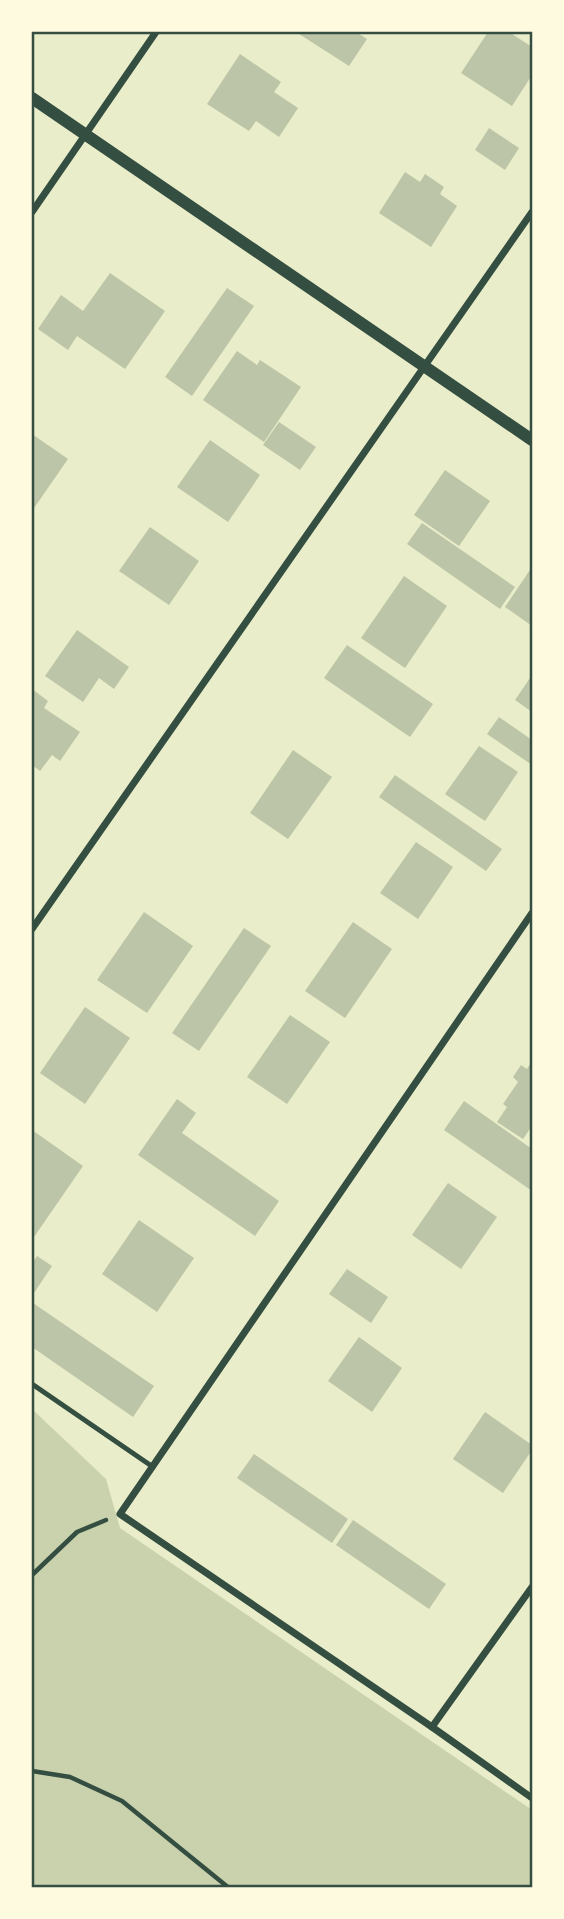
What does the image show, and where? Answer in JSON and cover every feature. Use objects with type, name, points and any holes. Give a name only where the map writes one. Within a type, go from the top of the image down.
[{"type":"street","points":[[32,212],[156,32]]},
{"type":"street","points":[[32,98],[533,440]]},
{"type":"street","points":[[32,929],[533,212]]},
{"type":"street","points":[[533,913],[120,1514],[533,1798]]},
{"type":"street","points":[[432,1727],[533,1587]]},
{"type":"lane","points":[[32,1384],[153,1467]]},
{"type":"path","points":[[32,1575],[77,1532],[120,1514]]},
{"type":"path","points":[[32,1771],[69,1777],[122,1801],[229,1888]]},
{"type":"green space","points":[[32,1409],[106,1479],[120,1528],[532,1810],[532,1887],[32,1887]]},
{"type":"building","points":[[296,32],[356,32],[367,39],[349,66]]},
{"type":"building","points":[[488,32],[509,32],[532,47],[532,75],[512,106],[461,73]]},
{"type":"building","points":[[240,54],[281,82],[274,92],[298,108],[279,137],[256,121],[249,131],[207,104]]},
{"type":"building","points":[[489,128],[519,148],[505,170],[475,150]]},
{"type":"building","points":[[405,172],[420,182],[425,174],[444,187],[440,194],[457,206],[431,247],[379,213]]},
{"type":"building","points":[[110,273],[165,311],[125,369],[77,336],[68,350],[38,329],[61,295],[83,311]]},
{"type":"building","points":[[227,288],[254,306],[192,396],[165,377]]},
{"type":"building","points":[[237,351],[257,365],[260,360],[301,387],[264,442],[203,400]]},
{"type":"building","points":[[279,422],[316,447],[300,470],[263,445]]},
{"type":"building","points":[[32,434],[68,459],[32,511]]},
{"type":"building","points":[[210,440],[260,475],[228,522],[177,487]]},
{"type":"building","points":[[445,470],[490,501],[459,546],[414,515]]},
{"type":"building","points":[[422,523],[515,587],[500,609],[407,544]]},
{"type":"building","points":[[150,527],[199,561],[169,605],[119,571]]},
{"type":"building","points":[[532,567],[532,626],[505,607]]},
{"type":"building","points":[[404,576],[447,606],[405,668],[361,638]]},
{"type":"building","points":[[77,630],[129,667],[114,689],[99,678],[83,702],[45,676]]},
{"type":"building","points":[[347,645],[433,704],[410,737],[324,678]]},
{"type":"building","points":[[532,675],[532,712],[515,700]]},
{"type":"building","points":[[32,689],[48,701],[44,708],[80,732],[60,761],[52,755],[40,771],[32,765]]},
{"type":"building","points":[[499,717],[532,740],[532,765],[487,734]]},
{"type":"building","points":[[479,746],[518,772],[485,821],[445,794]]},
{"type":"building","points":[[293,750],[332,777],[288,839],[250,813]]},
{"type":"building","points":[[395,775],[502,849],[486,871],[379,797]]},
{"type":"building","points":[[416,842],[453,867],[418,919],[380,893]]},
{"type":"building","points":[[144,912],[193,946],[147,1013],[97,980]]},
{"type":"building","points":[[353,922],[392,949],[345,1018],[305,991]]},
{"type":"building","points":[[244,928],[271,946],[199,1051],[172,1033]]},
{"type":"building","points":[[85,1007],[130,1038],[85,1104],[40,1073]]},
{"type":"building","points":[[290,1015],[330,1042],[287,1104],[247,1077]]},
{"type":"building","points":[[532,1061],[532,1126],[523,1139],[497,1122],[507,1107],[503,1104],[518,1082],[513,1077],[521,1065],[527,1069]]},
{"type":"building","points":[[177,1099],[196,1113],[182,1133],[279,1201],[255,1236],[138,1155]]},
{"type":"building","points":[[464,1101],[532,1149],[532,1191],[444,1130]]},
{"type":"building","points":[[32,1130],[83,1166],[34,1237],[32,1235]]},
{"type":"building","points":[[448,1183],[497,1217],[461,1269],[412,1235]]},
{"type":"building","points":[[139,1220],[194,1258],[157,1312],[102,1274]]},
{"type":"building","points":[[37,1256],[52,1266],[32,1296],[32,1264]]},
{"type":"building","points":[[347,1269],[388,1297],[371,1323],[329,1294]]},
{"type":"building","points":[[33,1303],[154,1386],[133,1417],[32,1347]]},
{"type":"building","points":[[359,1337],[402,1368],[372,1412],[328,1381]]},
{"type":"building","points":[[485,1412],[532,1445],[532,1450],[503,1493],[453,1459]]},
{"type":"building","points":[[254,1454],[348,1519],[332,1543],[237,1478]]},
{"type":"building","points":[[353,1520],[446,1584],[429,1609],[336,1545]]}]
